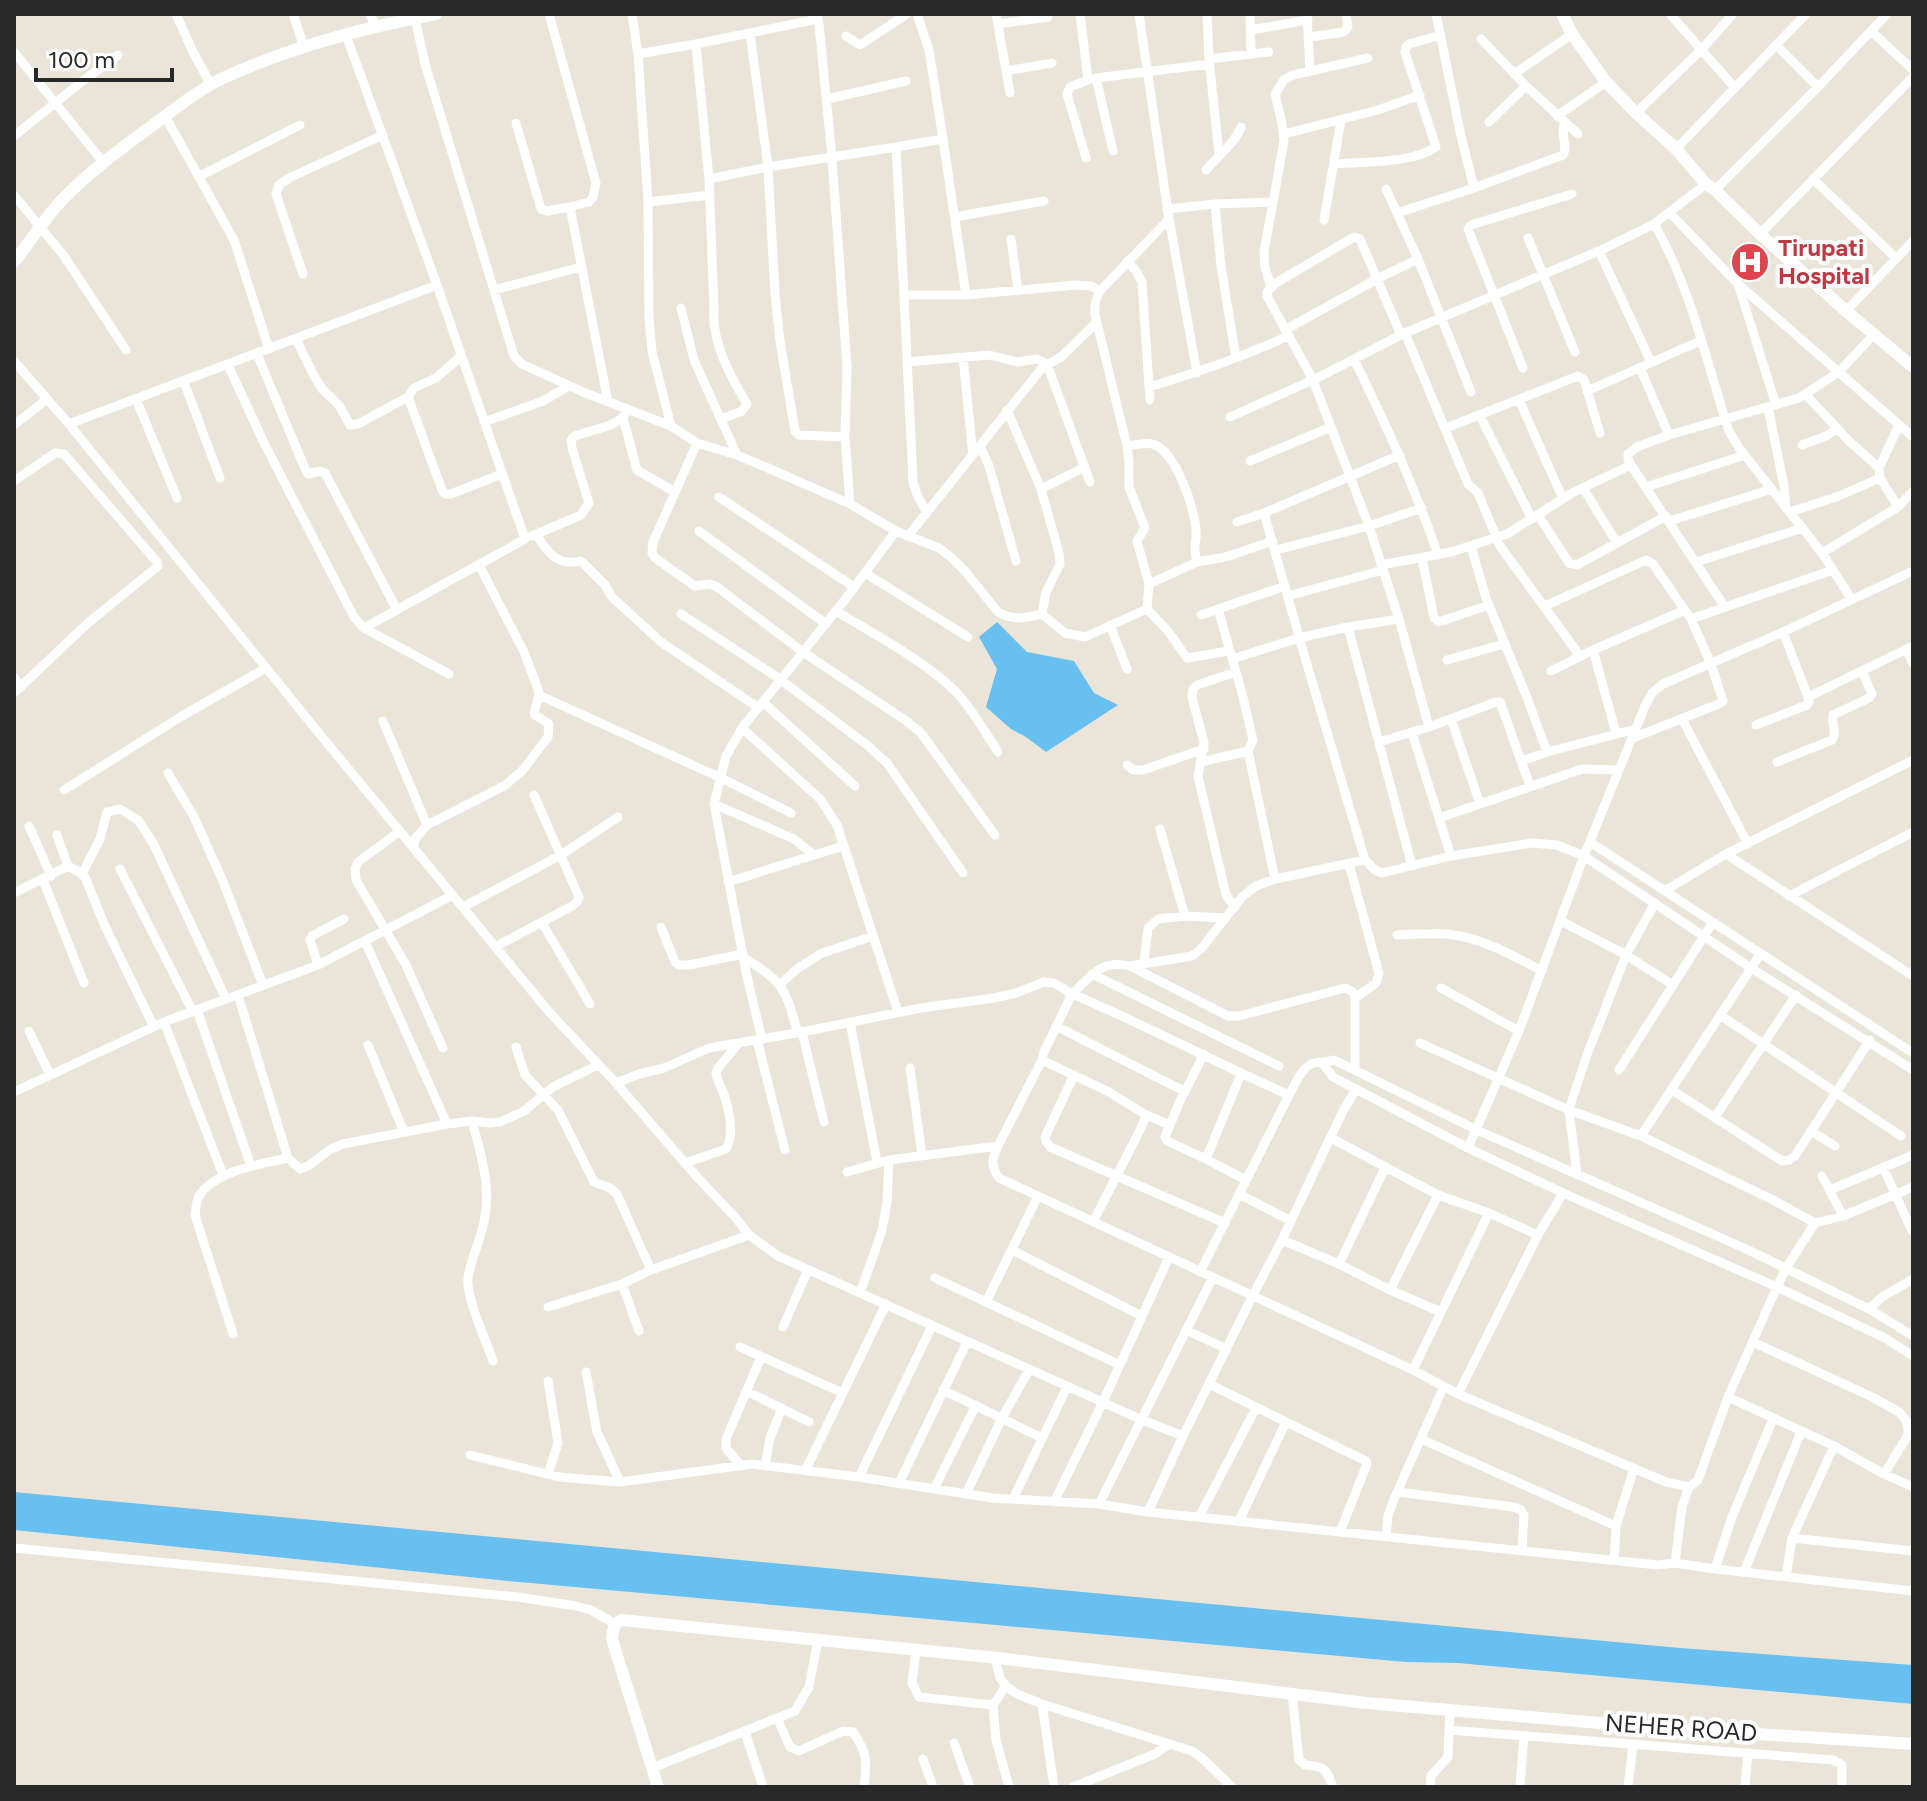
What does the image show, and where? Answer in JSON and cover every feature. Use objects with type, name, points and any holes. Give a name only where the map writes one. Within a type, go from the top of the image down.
[{"type":"street","points":[[176,14],[211,85]]},
{"type":"street","points":[[293,14],[304,47]]},
{"type":"street","points":[[370,14],[376,27]]},
{"type":"street","points":[[14,262],[64,198],[103,162],[211,85],[304,47],[405,18],[436,14]]},
{"type":"street","points":[[516,123],[541,209],[547,211],[589,202],[596,183],[549,14]]},
{"type":"street","points":[[632,14],[638,54],[648,202],[652,352],[671,426]]},
{"type":"street","points":[[846,36],[860,45],[907,14]]},
{"type":"street","points":[[917,14],[929,50],[966,295]]},
{"type":"street","points":[[1080,14],[1092,79],[1113,151]]},
{"type":"street","points":[[1139,14],[1168,214],[1197,373]]},
{"type":"street","points":[[1207,14],[1219,154]]},
{"type":"street","points":[[1250,14],[1251,54]]},
{"type":"street","points":[[1310,37],[1344,32],[1348,27],[1346,14]]},
{"type":"street","points":[[1436,14],[1474,188]]},
{"type":"street","points":[[1562,14],[1572,34],[1606,82],[1636,113],[1760,234],[1913,367]]},
{"type":"street","points":[[1670,14],[1735,88]]},
{"type":"street","points":[[1636,113],[1733,14]]},
{"type":"street","points":[[1676,149],[1806,14]]},
{"type":"street","points":[[1230,417],[1313,380],[1403,334],[1542,276],[1654,224],[1711,187],[1818,87],[1887,14]]},
{"type":"street","points":[[638,54],[818,17],[847,367],[845,437],[850,504]]},
{"type":"street","points":[[1010,93],[997,19],[1048,17]]},
{"type":"street","points":[[1251,30],[1308,17],[1310,71]]},
{"type":"street","points":[[405,18],[425,64],[514,356],[528,368],[608,402],[626,414],[671,426],[697,443],[737,455],[850,504],[896,531],[939,548],[1006,617],[1042,614],[1065,633],[1085,637],[1147,609]]},
{"type":"street","points":[[1871,31],[1913,70]]},
{"type":"street","points":[[750,33],[768,167],[776,309],[795,431],[799,435],[845,437]]},
{"type":"street","points":[[1514,74],[1572,34]]},
{"type":"street","points":[[346,35],[525,539]]},
{"type":"street","points":[[1335,164],[1403,159],[1434,150],[1437,144],[1405,52],[1409,44],[1441,35]]},
{"type":"street","points":[[1481,39],[1578,134]]},
{"type":"street","points":[[696,44],[710,195],[713,322],[719,347],[747,404],[742,411],[721,419]]},
{"type":"street","points":[[1776,45],[1818,87]]},
{"type":"street","points":[[14,52],[103,162]]},
{"type":"street","points":[[1086,158],[1067,94],[1070,87],[1092,79],[1269,52]]},
{"type":"street","points":[[14,136],[118,55]]},
{"type":"street","points":[[1271,287],[1264,260],[1284,134],[1275,94],[1288,77],[1368,58]]},
{"type":"street","points":[[1006,71],[1052,63]]},
{"type":"street","points":[[1760,234],[1913,77]]},
{"type":"street","points":[[827,99],[906,81]]},
{"type":"street","points":[[1561,119],[1606,82]]},
{"type":"street","points":[[1489,122],[1526,86]]},
{"type":"street","points":[[1284,134],[1420,95]]},
{"type":"street","points":[[165,116],[234,240],[269,349]]},
{"type":"street","points":[[1397,213],[1563,155],[1565,146],[1561,119]]},
{"type":"street","points":[[1324,220],[1341,120]]},
{"type":"street","points":[[200,176],[300,125]]},
{"type":"street","points":[[1206,170],[1236,138],[1241,127]]},
{"type":"street","points":[[303,274],[276,194],[279,185],[383,135]]},
{"type":"street","points":[[709,179],[943,139]]},
{"type":"street","points":[[896,147],[913,482],[927,513]]},
{"type":"street","points":[[1813,179],[1896,258]]},
{"type":"street","points":[[1386,189],[1418,259],[1471,392]]},
{"type":"street","points":[[1523,368],[1468,229],[1471,225],[1572,194]]},
{"type":"street","points":[[14,195],[76,273],[126,350]]},
{"type":"street","points":[[648,202],[710,195]]},
{"type":"street","points":[[955,217],[1044,201]]},
{"type":"street","points":[[1273,202],[1215,204],[1168,214],[1096,297],[1097,322],[1127,446],[1129,487],[1145,528],[1137,541],[1149,584],[1147,609],[1187,658],[1230,655],[1348,627],[1399,619]]},
{"type":"street","points":[[1215,204],[1221,266],[1236,358]]},
{"type":"street","points":[[570,207],[608,402]]},
{"type":"street","points":[[1670,213],[1738,284],[1913,437]]},
{"type":"street","points":[[1654,224],[1682,281],[1733,438],[1822,553],[1852,600]]},
{"type":"street","points":[[1429,727],[1399,619],[1351,477],[1313,380],[1267,296],[1271,287],[1354,237],[1360,239],[1446,428],[1468,484],[1478,493],[1496,538],[1580,656]]},
{"type":"street","points":[[1528,238],[1575,352]]},
{"type":"street","points":[[1011,239],[1018,291]]},
{"type":"street","points":[[1846,311],[1913,241]]},
{"type":"street","points":[[1599,251],[1651,362]]},
{"type":"street","points":[[1149,387],[1236,358],[1418,259]]},
{"type":"street","points":[[1127,261],[1142,282],[1150,400]]},
{"type":"street","points":[[494,290],[581,267]]},
{"type":"street","points":[[1738,284],[1772,406],[1788,510]]},
{"type":"street","points":[[69,424],[437,285]]},
{"type":"street","points":[[904,295],[966,295],[1085,285],[1100,291]]},
{"type":"street","points":[[681,308],[694,360],[737,455]]},
{"type":"street","points":[[908,536],[1047,364],[1061,357],[1097,322]]},
{"type":"street","points":[[1725,607],[1631,465],[1628,454],[1669,435],[1806,395],[1839,372],[1874,334]]},
{"type":"street","points":[[296,339],[314,376],[339,405],[350,425],[358,424],[408,397],[414,388],[436,378],[461,356]]},
{"type":"street","points":[[1587,391],[1700,341]]},
{"type":"street","points":[[257,354],[306,471],[308,474],[325,473],[397,610]]},
{"type":"street","points":[[907,362],[989,355],[1017,362],[1037,359],[1047,364],[1090,482]]},
{"type":"street","points":[[963,357],[973,455]]},
{"type":"street","points":[[1354,359],[1400,455],[1438,555]]},
{"type":"street","points":[[14,361],[69,424],[550,1013],[616,1083],[749,1235],[778,1256],[808,1270],[1183,1436]]},
{"type":"street","points":[[228,365],[264,443],[354,617],[364,628],[449,674]]},
{"type":"street","points":[[1640,368],[1669,435]]},
{"type":"street","points":[[1446,428],[1578,376],[1584,380],[1600,433]]},
{"type":"street","points":[[184,382],[220,478]]},
{"type":"street","points":[[484,422],[543,401],[569,386]]},
{"type":"street","points":[[1806,395],[1880,473],[1898,507]]},
{"type":"street","points":[[408,397],[445,494],[502,474]]},
{"type":"street","points":[[14,425],[46,398]]},
{"type":"street","points":[[136,399],[177,498]]},
{"type":"street","points":[[1519,400],[1563,499]]},
{"type":"street","points":[[1007,410],[1041,489],[1059,553],[1060,564],[1046,592],[1042,614]]},
{"type":"street","points":[[626,414],[637,470],[675,492]]},
{"type":"street","points":[[364,628],[525,539],[581,515],[589,503],[571,441],[573,437],[614,424],[626,414]]},
{"type":"street","points":[[1480,416],[1535,517],[1573,565],[1668,519],[1772,489]]},
{"type":"street","points":[[1788,510],[1839,496],[1880,473],[1899,425]]},
{"type":"street","points":[[1250,461],[1331,427]]},
{"type":"street","points":[[1802,445],[1837,429]]},
{"type":"street","points":[[697,443],[653,542],[655,558],[695,586],[710,584],[717,587],[803,652],[921,733],[995,835]]},
{"type":"street","points":[[1127,446],[1154,444],[1171,458],[1190,500],[1197,562]]},
{"type":"street","points":[[980,446],[989,466],[1016,561]]},
{"type":"street","points":[[14,481],[55,453],[64,454],[158,566],[88,623],[17,690]]},
{"type":"street","points":[[1237,522],[1400,455]]},
{"type":"street","points":[[1646,487],[1745,455]]},
{"type":"street","points":[[1201,615],[1496,538],[1519,528],[1583,488],[1631,465]]},
{"type":"street","points":[[1041,489],[1085,467]]},
{"type":"street","points":[[1583,488],[1617,543]]},
{"type":"street","points":[[1822,553],[1898,507],[1913,491]]},
{"type":"street","points":[[719,497],[854,587]]},
{"type":"street","points":[[1149,584],[1197,562],[1369,526],[1422,508]]},
{"type":"street","points":[[1264,513],[1365,860],[1377,872],[1532,843],[1557,845],[1584,856],[1751,968],[1913,1070]]},
{"type":"street","points":[[1696,562],[1803,528]]},
{"type":"street","points":[[699,531],[826,624]]},
{"type":"street","points":[[785,1150],[714,804],[726,756],[742,728],[896,531]]},
{"type":"street","points":[[536,534],[545,548],[560,561],[583,563],[605,585],[612,597],[661,642],[761,705],[855,786]]},
{"type":"street","points":[[1471,546],[1489,605],[1547,752]]},
{"type":"street","points":[[1422,558],[1436,621],[1489,605]]},
{"type":"street","points":[[1522,761],[1616,733],[1634,733],[1682,719],[1723,701],[1691,619],[1653,564],[1646,560],[1545,606]]},
{"type":"street","points":[[413,847],[427,825],[504,786],[522,771],[548,737],[549,724],[534,713],[539,695],[524,652],[479,565]]},
{"type":"street","points":[[1691,619],[1833,570]]},
{"type":"street","points":[[1468,1148],[1519,1031],[1584,856],[1652,693],[1663,684],[1913,571]]},
{"type":"street","points":[[865,573],[968,637]]},
{"type":"street","points":[[1218,609],[1253,740],[1248,751],[1275,879]]},
{"type":"street","points":[[1551,671],[1685,610]]},
{"type":"street","points":[[836,611],[945,682],[963,700],[998,752]]},
{"type":"street","points":[[681,614],[781,680],[887,763],[963,873]]},
{"type":"street","points":[[1110,625],[1127,669]]},
{"type":"street","points":[[1348,627],[1412,866]]},
{"type":"street","points":[[1756,725],[1809,702],[1783,632]]},
{"type":"street","points":[[1447,660],[1504,644]]},
{"type":"street","points":[[1808,697],[1910,648],[1913,663]]},
{"type":"street","points":[[1593,650],[1616,733]]},
{"type":"street","points":[[64,790],[266,668]]},
{"type":"street","points":[[1777,762],[1832,740],[1835,732],[1833,715],[1872,694],[1862,671]]},
{"type":"street","points":[[1235,907],[1226,895],[1198,776],[1204,743],[1192,697],[1197,685],[1236,672]]},
{"type":"street","points":[[14,677],[17,690]]},
{"type":"street","points":[[539,695],[791,813]]},
{"type":"street","points":[[1379,742],[1500,702],[1530,786]]},
{"type":"street","points":[[1451,719],[1480,804]]},
{"type":"street","points":[[1682,719],[1748,844]]},
{"type":"street","points":[[383,721],[427,825]]},
{"type":"street","points":[[742,728],[820,799],[837,825],[898,1012]]},
{"type":"street","points":[[1412,733],[1451,856]]},
{"type":"street","points":[[1127,765],[1133,770],[1143,770],[1204,749]]},
{"type":"street","points":[[1201,762],[1248,751]]},
{"type":"street","points":[[1666,890],[1726,854],[1913,760]]},
{"type":"street","points":[[1439,818],[1582,769],[1619,770]]},
{"type":"street","points":[[168,773],[194,817],[222,879],[263,985]]},
{"type":"street","points":[[495,947],[542,923],[577,902],[579,897],[534,795]]},
{"type":"street","points":[[714,804],[794,839],[814,855]]},
{"type":"street","points":[[82,874],[100,839],[107,812],[120,809],[138,820],[185,908],[226,999]]},
{"type":"street","points":[[463,907],[561,855],[618,817]]},
{"type":"street","points":[[29,826],[84,983]]},
{"type":"street","points":[[1160,829],[1185,916]]},
{"type":"street","points":[[400,831],[358,862],[356,880],[406,965],[443,1048]]},
{"type":"street","points":[[1789,896],[1913,832]]},
{"type":"street","points":[[57,835],[68,866],[82,874],[104,924],[159,1025],[223,1175]]},
{"type":"street","points":[[1590,842],[1913,1053]]},
{"type":"street","points":[[728,882],[843,846]]},
{"type":"street","points":[[1726,854],[1913,976]]},
{"type":"street","points":[[1130,966],[1192,956],[1242,897],[1256,886],[1275,879],[1365,860]]},
{"type":"street","points":[[1349,864],[1379,973],[1373,987],[1355,998]]},
{"type":"street","points":[[14,893],[68,866]]},
{"type":"street","points":[[120,869],[195,1011],[251,1166]]},
{"type":"street","points":[[14,1092],[159,1025],[318,965],[453,895]]},
{"type":"street","points":[[1577,1175],[1569,1110],[1626,955],[1655,903]]},
{"type":"street","points":[[1144,963],[1148,928],[1158,919],[1185,916],[1226,918]]},
{"type":"street","points":[[318,965],[311,945],[312,936],[344,919]]},
{"type":"street","points":[[1561,921],[1626,955],[1673,985]]},
{"type":"street","points":[[1619,1070],[1713,922]]},
{"type":"street","points":[[542,923],[590,1004]]},
{"type":"street","points":[[661,927],[679,965],[743,956],[779,985],[800,1033],[824,1122]]},
{"type":"street","points":[[1397,935],[1441,934],[1475,940],[1503,950],[1542,971]]},
{"type":"street","points":[[779,985],[820,954],[873,936]]},
{"type":"street","points":[[365,941],[447,1124]]},
{"type":"street","points":[[1641,1136],[1761,953]]},
{"type":"street","points":[[1355,1070],[1355,998],[1353,992],[1345,988],[1239,1016],[1228,1016],[1130,966],[1119,963],[1107,965],[1092,974],[1072,994],[998,1146],[992,1166],[999,1178],[1413,1370],[1458,1394],[1666,1482],[1689,1487]]},
{"type":"street","points":[[1092,974],[1279,1066]]},
{"type":"street","points":[[616,1083],[664,1068],[709,1048],[898,1012],[994,998],[1044,982],[1054,983],[1289,1095]]},
{"type":"street","points":[[1441,988],[1519,1031]]},
{"type":"street","points":[[238,995],[288,1158],[300,1169],[343,1144],[447,1124],[500,1122],[524,1111],[553,1087],[598,1065]]},
{"type":"street","points":[[1715,1117],[1796,995]]},
{"type":"street","points":[[1720,1015],[1901,1136]]},
{"type":"street","points":[[850,1022],[877,1162]]},
{"type":"street","points":[[1056,1026],[1184,1091]]},
{"type":"street","points":[[29,1031],[50,1075]]},
{"type":"street","points":[[1672,1090],[1782,1161],[1789,1160],[1795,1156],[1876,1031]]},
{"type":"street","points":[[1420,1043],[1569,1110],[1641,1136],[1815,1223],[1843,1216],[1913,1187]]},
{"type":"street","points":[[685,1163],[729,1146],[729,1117],[716,1073],[738,1044]]},
{"type":"street","points":[[368,1045],[404,1132]]},
{"type":"street","points":[[516,1047],[525,1075],[558,1110],[594,1182],[617,1194],[651,1270]]},
{"type":"street","points":[[1204,1054],[1165,1137],[1167,1141],[1246,1180]]},
{"type":"street","points":[[1042,1060],[1170,1125]]},
{"type":"street","points":[[1200,1272],[1304,1069],[1311,1063],[1323,1064],[1334,1060],[1477,1130],[1786,1268],[1869,1309],[1913,1336]]},
{"type":"street","points":[[1323,1064],[1333,1077],[1468,1148],[1777,1287],[1885,1338],[1913,1356]]},
{"type":"street","points":[[910,1068],[922,1155]]},
{"type":"street","points":[[1206,1159],[1241,1074]]},
{"type":"street","points":[[1074,1075],[1045,1137],[1050,1147],[1225,1223]]},
{"type":"street","points":[[1148,1512],[1356,1089]]},
{"type":"street","points":[[1093,1222],[1146,1115]]},
{"type":"street","points":[[472,1121],[488,1189],[483,1228],[468,1278],[469,1292],[493,1361]]},
{"type":"street","points":[[1811,1131],[1835,1146]]},
{"type":"street","points":[[1331,1138],[1438,1195],[1538,1235]]},
{"type":"street","points":[[847,1172],[877,1162],[998,1146]]},
{"type":"street","points":[[1830,1190],[1913,1155]]},
{"type":"street","points":[[233,1334],[195,1215],[196,1205],[200,1195],[223,1175],[288,1158]]},
{"type":"street","points":[[860,1293],[882,1231],[889,1160]]},
{"type":"street","points":[[1883,1167],[1912,1231]]},
{"type":"street","points":[[1339,1264],[1385,1168]]},
{"type":"street","points":[[1822,1176],[1843,1216]]},
{"type":"street","points":[[1458,1394],[1538,1235],[1563,1193]]},
{"type":"street","points":[[1239,1194],[1291,1221]]},
{"type":"street","points":[[1390,1290],[1438,1195]]},
{"type":"street","points":[[986,1302],[1038,1196]]},
{"type":"street","points":[[1413,1370],[1489,1213]]},
{"type":"street","points":[[1675,1563],[1682,1507],[1689,1487],[1698,1480],[1728,1397],[1786,1268],[1815,1223]]},
{"type":"street","points":[[548,1307],[622,1284],[651,1270],[749,1235]]},
{"type":"street","points":[[1282,1240],[1441,1312]]},
{"type":"street","points":[[1012,1250],[1142,1316]]},
{"type":"street","points":[[1054,1502],[1169,1257]]},
{"type":"street","points":[[783,1327],[808,1270]]},
{"type":"street","points":[[1099,1504],[1213,1277]]},
{"type":"street","points":[[935,1278],[1120,1365]]},
{"type":"street","points":[[1869,1309],[1882,1297],[1913,1279]]},
{"type":"street","points":[[622,1284],[639,1331]]},
{"type":"street","points":[[805,1471],[886,1304]]},
{"type":"street","points":[[859,1477],[932,1326]]},
{"type":"street","points":[[1186,1330],[1227,1349]]},
{"type":"street","points":[[899,1483],[967,1342]]},
{"type":"street","points":[[1753,1342],[1899,1412],[1906,1420],[1908,1435],[1884,1474]]},
{"type":"street","points":[[740,1347],[843,1393]]},
{"type":"street","points":[[741,1466],[726,1448],[726,1439],[761,1357]]},
{"type":"street","points":[[966,1494],[1029,1370]]},
{"type":"street","points":[[586,1372],[597,1432],[620,1482]]},
{"type":"street","points":[[548,1381],[558,1443],[548,1474]]},
{"type":"street","points":[[1209,1384],[1366,1461],[1340,1532]]},
{"type":"street","points":[[1386,1536],[1388,1516],[1444,1386]]},
{"type":"street","points":[[1013,1499],[1067,1387]]},
{"type":"street","points":[[943,1390],[1042,1438]]},
{"type":"street","points":[[746,1391],[809,1422]]},
{"type":"street","points":[[1728,1397],[1913,1487]]},
{"type":"street","points":[[934,1489],[976,1405]]},
{"type":"street","points":[[765,1466],[770,1438],[782,1408]]},
{"type":"street","points":[[1199,1517],[1256,1408]]},
{"type":"street","points":[[1715,1569],[1732,1517],[1773,1419]]},
{"type":"street","points":[[1239,1521],[1286,1422]]},
{"type":"street","points":[[1744,1572],[1801,1432]]},
{"type":"street","points":[[1421,1439],[1616,1526]]},
{"type":"street","points":[[1786,1577],[1792,1538],[1834,1446]]},
{"type":"street","points":[[470,1455],[548,1474],[620,1482],[741,1466],[765,1466],[966,1494],[1099,1504],[1148,1512],[1658,1565],[1675,1563],[1913,1591]]},
{"type":"street","points":[[1614,1560],[1616,1526],[1634,1468]]},
{"type":"street","points":[[1398,1492],[1521,1510],[1524,1515],[1522,1551]]},
{"type":"street","points":[[1792,1538],[1913,1551]]},
{"type":"street","points":[[14,1548],[518,1597],[591,1610],[615,1624],[612,1639],[658,1787]]},
{"type":"street","name":"NEHER ROAD","points":[[615,1624],[621,1620],[995,1658],[1367,1703],[1651,1727],[1913,1744]]},
{"type":"street","points":[[652,1768],[795,1711],[809,1687],[818,1640]]},
{"type":"street","points":[[916,1650],[912,1683],[919,1697],[993,1705]]},
{"type":"street","points":[[995,1658],[1000,1678],[1017,1694],[1192,1751],[1232,1787]]},
{"type":"street","points":[[1006,1686],[993,1705],[996,1740],[1009,1787]]},
{"type":"street","points":[[1292,1693],[1299,1760],[1305,1765],[1318,1765],[1324,1769],[1333,1787]]},
{"type":"street","points":[[1042,1704],[1054,1787]]},
{"type":"street","points":[[1430,1787],[1431,1776],[1448,1757],[1450,1709]]},
{"type":"street","points":[[777,1718],[793,1750],[799,1751],[843,1731],[853,1732],[866,1754],[864,1787]]},
{"type":"street","points":[[1449,1730],[1833,1760],[1842,1765],[1842,1787]]},
{"type":"street","points":[[745,1732],[763,1787]]},
{"type":"street","points":[[1520,1787],[1524,1736]]},
{"type":"street","points":[[954,1743],[970,1787]]},
{"type":"street","points":[[1628,1787],[1633,1744]]},
{"type":"street","points":[[1073,1787],[1155,1754],[1168,1745]]},
{"type":"street","points":[[1745,1787],[1748,1753]]},
{"type":"street","points":[[923,1759],[933,1787]]},
{"type":"water","points":[[997,622],[1027,652],[1074,661],[1094,693],[1118,705],[1046,752],[1011,729],[986,707],[997,669],[979,637]]},
{"type":"water","points":[[14,1492],[1680,1648],[1913,1665],[1913,1704],[508,1581],[14,1530]]},
{"type":"place","name":"Tirupati Hospital","points":[[1750,262]]}]
